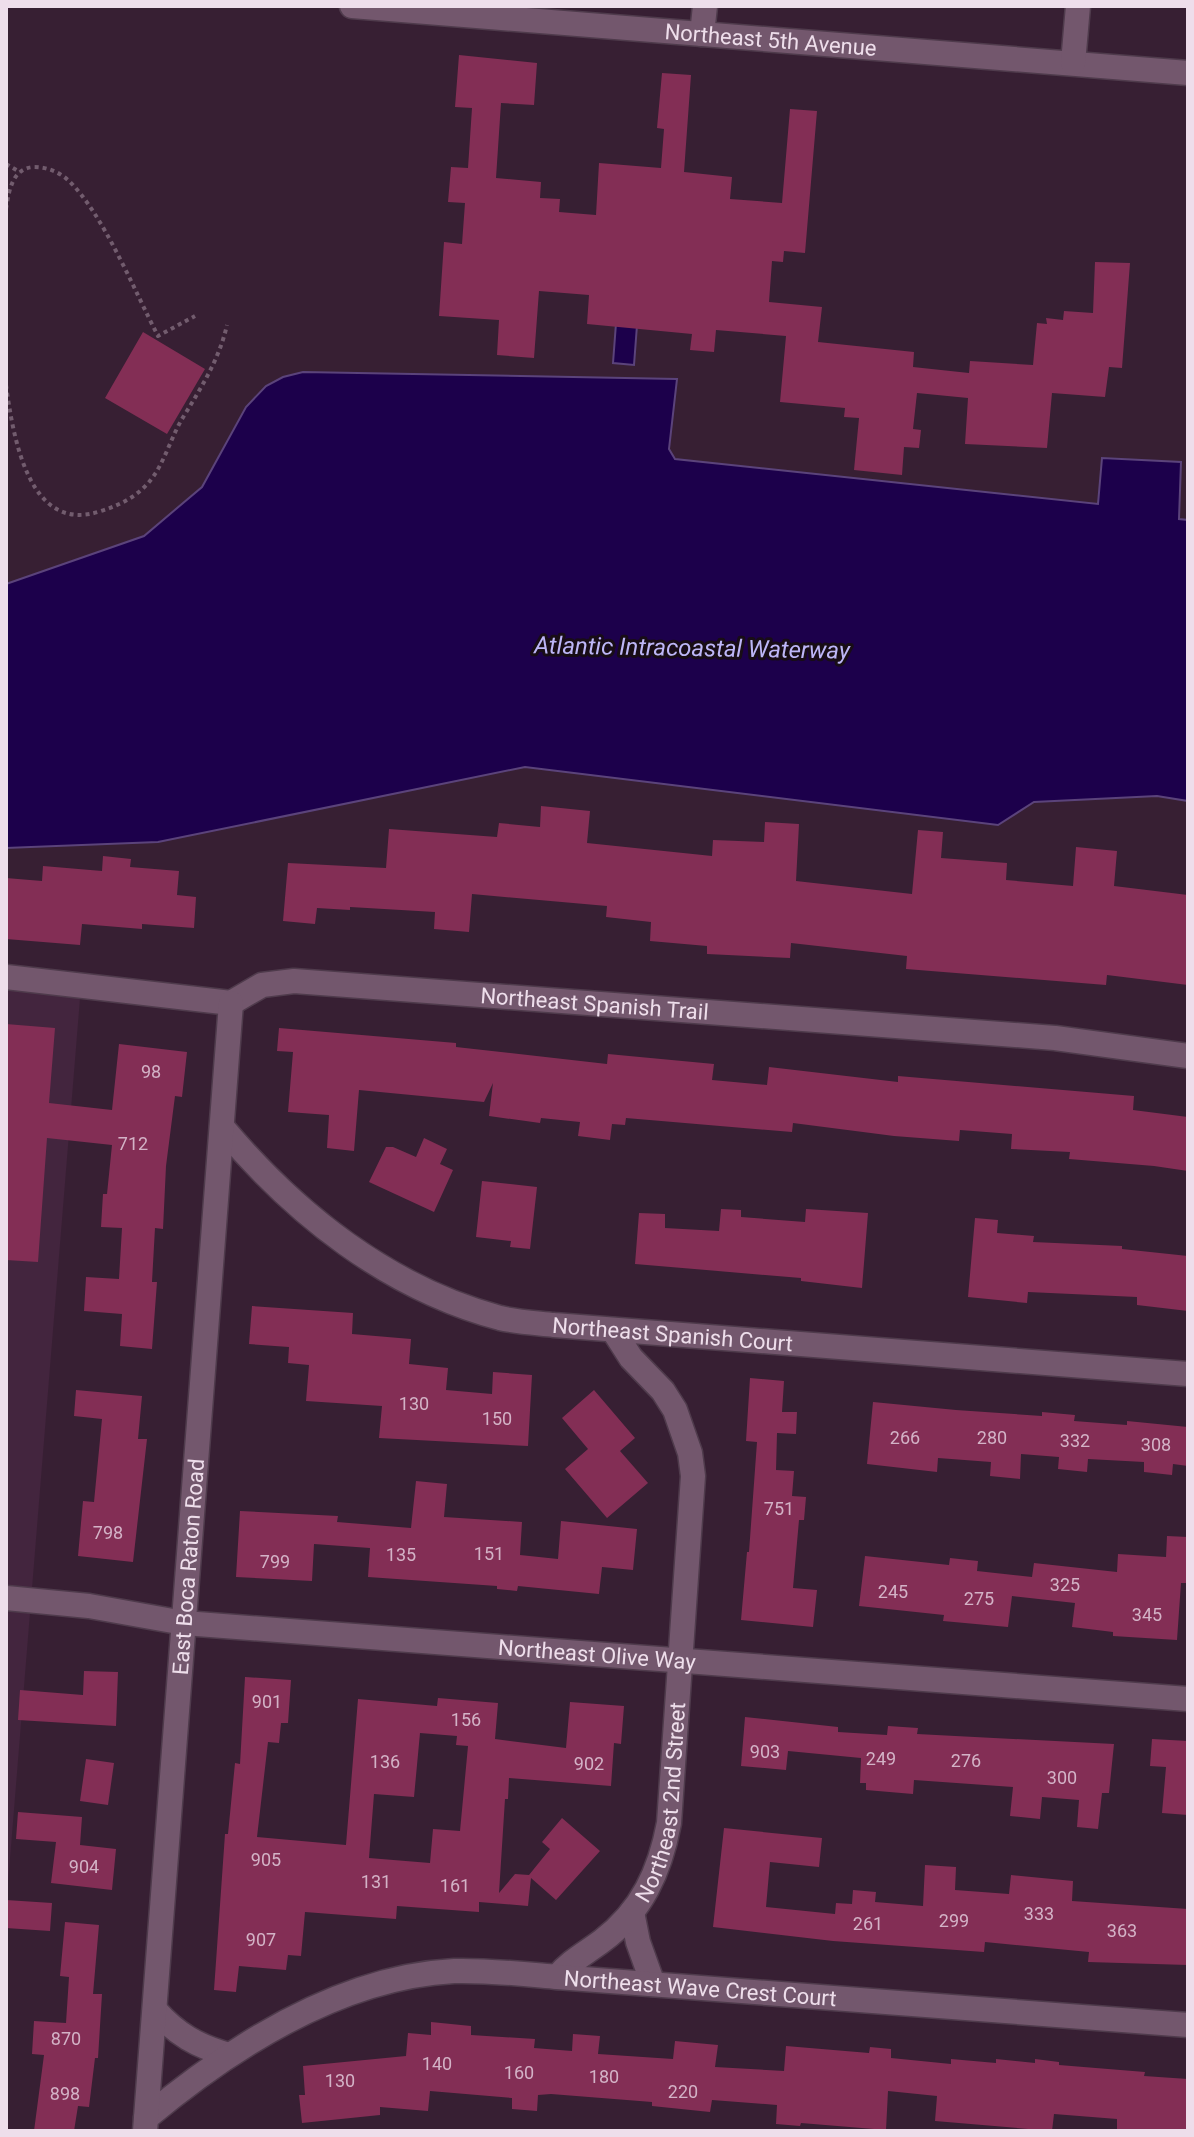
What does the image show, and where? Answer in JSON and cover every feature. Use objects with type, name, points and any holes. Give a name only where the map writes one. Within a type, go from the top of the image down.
[{"type":"street","name":"Northeast 5th Avenue","points":[[352,6],[1188,73]]},
{"type":"street","points":[[702,34],[705,6]]},
{"type":"street","points":[[1073,63],[1078,6]]},
{"type":"street","points":[[6,977],[231,1003]]},
{"type":"street","name":"Northeast Spanish Trail","points":[[231,1003],[262,985],[294,981],[1055,1038],[1188,1056]]},
{"type":"street","name":"East Boca Raton Road","points":[[146,2125],[231,1003]]},
{"type":"street","name":"Northeast Spanish Court","points":[[222,1127],[286,1195],[330,1232],[378,1265],[453,1303],[503,1319],[1188,1374]]},
{"type":"street","name":"Northeast 2nd Street","points":[[557,1977],[568,1964],[617,1929],[632,1912],[651,1884],[664,1852],[669,1823],[693,1499],[690,1453],[675,1410],[648,1373],[631,1358],[613,1330]]},
{"type":"street","name":"Northeast Olive Way","points":[[6,1598],[89,1606],[184,1623],[1188,1699]]},
{"type":"street","name":"Northeast 2nd Street","points":[[632,1912],[638,1942],[653,1984]]},
{"type":"street","name":"Northeast Wave Crest Court","points":[[146,2125],[197,2076],[296,2017],[347,1995],[400,1979],[452,1971],[1188,2025]]},
{"type":"street","points":[[155,2010],[187,2039],[229,2055]]},
{"type":"path","points":[[6,164],[20,172]]},
{"type":"path","points":[[6,209],[12,180],[20,172],[27,168],[49,169],[70,182],[96,215],[158,336],[195,316]]},
{"type":"path","points":[[6,385],[16,440],[37,494],[59,510],[90,515],[133,498],[156,474],[180,422],[221,352],[227,325]]},
{"type":"shaded area","points":[[6,966],[82,974],[6,1908]]},
{"type":"water","points":[[617,310],[638,312],[634,365],[613,363]]},
{"type":"water","name":"Atlantic Intracoastal Waterway","points":[[303,372],[677,379],[669,449],[675,459],[1098,504],[1102,458],[1181,462],[1179,519],[1188,520],[1188,801],[1157,796],[1034,802],[998,825],[525,767],[158,842],[6,848],[6,584],[144,536],[202,487],[246,407],[266,386],[283,377]]},
{"type":"building","points":[[459,55],[537,63],[534,105],[501,103],[496,178],[541,182],[540,198],[560,199],[559,212],[596,215],[599,163],[661,168],[664,129],[657,128],[662,73],[691,75],[684,172],[732,177],[730,199],[782,203],[790,109],[817,111],[805,253],[784,251],[783,262],[772,261],[769,302],[822,307],[818,342],[914,352],[913,367],[969,373],[970,361],[1033,365],[1037,323],[1047,324],[1046,318],[1063,320],[1064,311],[1093,313],[1095,262],[1130,263],[1122,368],[1109,367],[1105,397],[1052,393],[1047,448],[965,444],[968,398],[917,393],[913,429],[921,430],[919,448],[904,447],[902,475],[854,470],[859,418],[844,417],[845,408],[780,402],[786,336],[716,330],[714,352],[690,350],[692,334],[587,324],[589,295],[539,291],[534,358],[497,355],[499,320],[439,316],[444,242],[462,244],[465,203],[448,202],[451,167],[468,168],[472,108],[455,107]]},
{"type":"building","points":[[143,332],[205,369],[167,434],[105,398]]},
{"type":"building","points":[[541,806],[590,811],[587,843],[712,856],[713,840],[764,842],[765,822],[799,824],[796,881],[912,894],[918,830],[943,832],[941,858],[1007,863],[1006,880],[1073,886],[1076,847],[1117,851],[1114,886],[1188,895],[1188,985],[1107,975],[1106,985],[906,969],[907,956],[791,943],[790,958],[707,954],[707,946],[650,941],[651,922],[606,917],[607,906],[472,894],[469,932],[434,929],[435,912],[317,908],[315,924],[283,921],[288,863],[386,868],[389,829],[497,837],[499,823],[540,827]]},
{"type":"building","points":[[103,856],[131,859],[130,867],[179,871],[177,895],[196,897],[194,928],[142,924],[142,929],[82,924],[80,945],[6,939],[6,878],[42,881],[43,866],[102,871]]},
{"type":"building","points":[[6,1024],[55,1028],[49,1103],[112,1110],[119,1044],[187,1052],[182,1097],[175,1096],[166,1166],[163,1229],[155,1228],[152,1282],[157,1282],[152,1349],[120,1346],[122,1314],[84,1311],[86,1277],[119,1279],[122,1228],[101,1227],[103,1194],[107,1194],[112,1145],[47,1138],[38,1262],[6,1260]]},
{"type":"building","points":[[279,1028],[456,1043],[456,1047],[607,1064],[608,1054],[714,1064],[712,1080],[767,1085],[769,1067],[898,1082],[898,1076],[1134,1096],[1133,1110],[1188,1117],[1188,1171],[1069,1159],[1070,1152],[1011,1149],[1012,1134],[960,1130],[959,1141],[793,1123],[792,1132],[626,1118],[625,1125],[612,1124],[610,1140],[578,1136],[580,1122],[541,1118],[540,1123],[489,1116],[493,1083],[484,1102],[359,1090],[354,1151],[327,1148],[329,1115],[288,1112],[293,1052],[277,1051]]},
{"type":"building","points":[[424,1138],[447,1149],[440,1164],[453,1170],[434,1212],[369,1182],[386,1147],[416,1157]]},
{"type":"building","points":[[482,1181],[537,1187],[530,1249],[510,1247],[511,1241],[476,1237]]},
{"type":"building","points":[[721,1209],[741,1210],[741,1217],[805,1222],[806,1209],[868,1213],[862,1288],[801,1281],[801,1278],[635,1264],[639,1213],[665,1214],[665,1228],[719,1231]]},
{"type":"building","points":[[975,1218],[998,1220],[997,1233],[1034,1236],[1033,1242],[1122,1246],[1122,1249],[1188,1256],[1188,1311],[1137,1305],[1137,1297],[1028,1292],[1027,1303],[968,1297]]},
{"type":"building","points":[[252,1306],[353,1313],[352,1334],[411,1339],[409,1364],[448,1368],[446,1390],[492,1394],[493,1372],[532,1375],[528,1446],[379,1438],[382,1406],[306,1401],[309,1365],[288,1363],[289,1347],[249,1344]]},
{"type":"building","points":[[750,1378],[784,1381],[782,1412],[797,1412],[796,1434],[777,1433],[776,1470],[794,1471],[792,1496],[806,1497],[804,1520],[799,1520],[793,1588],[817,1590],[813,1627],[741,1620],[757,1442],[746,1441]]},
{"type":"building","points":[[76,1390],[142,1396],[138,1439],[147,1439],[133,1562],[78,1556],[83,1501],[94,1502],[102,1419],[74,1416]]},
{"type":"building","points":[[594,1390],[635,1438],[620,1451],[648,1483],[607,1518],[565,1469],[588,1449],[562,1418]]},
{"type":"building","points":[[873,1402],[1042,1416],[1042,1412],[1075,1415],[1074,1421],[1127,1425],[1127,1421],[1188,1427],[1188,1466],[1173,1464],[1172,1475],[1144,1472],[1144,1462],[1088,1459],[1087,1472],[1058,1469],[1059,1457],[1021,1454],[1020,1479],[990,1476],[991,1462],[938,1458],[937,1472],[867,1464]]},
{"type":"building","points":[[416,1481],[447,1484],[444,1517],[522,1522],[520,1555],[558,1559],[561,1521],[637,1529],[633,1570],[602,1567],[599,1594],[518,1586],[517,1591],[497,1589],[497,1586],[368,1577],[370,1548],[314,1544],[312,1581],[236,1577],[240,1511],[338,1516],[337,1522],[411,1528]]},
{"type":"building","points":[[1167,1536],[1188,1537],[1187,1583],[1181,1583],[1177,1640],[1113,1636],[1113,1632],[1072,1627],[1075,1603],[1012,1596],[1008,1627],[943,1621],[944,1615],[859,1606],[865,1556],[949,1565],[950,1558],[978,1561],[977,1571],[1032,1577],[1034,1563],[1117,1572],[1118,1554],[1166,1557]]},
{"type":"building","points":[[84,1671],[118,1672],[116,1726],[18,1720],[20,1690],[83,1695]]},
{"type":"building","points":[[245,1677],[291,1680],[288,1723],[281,1723],[279,1743],[268,1742],[257,1837],[346,1845],[358,1699],[437,1706],[438,1698],[498,1703],[495,1739],[566,1748],[570,1702],[624,1706],[621,1744],[614,1743],[611,1786],[509,1778],[499,1893],[515,1874],[529,1875],[550,1849],[542,1842],[562,1818],[600,1851],[556,1900],[531,1878],[528,1906],[479,1902],[479,1912],[397,1906],[396,1919],[305,1912],[301,1956],[288,1955],[286,1970],[239,1966],[236,1992],[214,1990],[225,1834],[228,1834],[235,1763],[240,1764]],"holes":[[[420,1733],[457,1736],[456,1745],[468,1746],[460,1831],[433,1829],[430,1863],[369,1858],[374,1794],[414,1797]]]},
{"type":"building","points":[[745,1717],[838,1727],[838,1732],[887,1735],[888,1726],[918,1728],[917,1734],[1114,1744],[1109,1793],[1102,1793],[1098,1829],[1077,1827],[1079,1800],[1042,1797],[1040,1819],[1010,1816],[1013,1787],[914,1780],[913,1794],[866,1790],[866,1783],[860,1783],[861,1758],[788,1751],[786,1770],[741,1766]]},
{"type":"building","points":[[1152,1739],[1188,1741],[1188,1815],[1162,1813],[1166,1767],[1150,1766]]},
{"type":"building","points":[[86,1759],[114,1763],[108,1805],[80,1801]]},
{"type":"building","points":[[18,1812],[82,1817],[80,1845],[116,1849],[112,1890],[51,1883],[56,1842],[16,1839]]},
{"type":"building","points":[[724,1828],[822,1838],[819,1867],[770,1862],[766,1907],[835,1914],[836,1903],[852,1904],[853,1890],[876,1892],[875,1902],[923,1906],[925,1865],[956,1867],[955,1890],[1009,1894],[1011,1875],[1073,1881],[1072,1901],[1188,1909],[1188,1965],[1088,1962],[1089,1952],[985,1942],[984,1952],[833,1941],[713,1927]]},
{"type":"building","points":[[6,1900],[52,1903],[50,1931],[6,1928]]},
{"type":"building","points":[[65,1922],[99,1925],[93,1994],[102,1994],[98,2058],[95,2058],[89,2107],[78,2106],[74,2131],[34,2131],[44,2055],[32,2054],[34,2021],[66,2023],[69,1977],[60,1976]]},
{"type":"building","points":[[431,2022],[471,2026],[471,2035],[535,2039],[534,2048],[572,2051],[573,2034],[600,2036],[598,2054],[673,2059],[675,2041],[718,2045],[715,2067],[784,2071],[786,2046],[869,2053],[870,2047],[891,2049],[891,2058],[951,2064],[951,2059],[1035,2063],[1035,2059],[1059,2062],[1059,2065],[1145,2072],[1144,2076],[1188,2079],[1188,2131],[1117,2131],[1117,2119],[1054,2114],[1052,2131],[935,2121],[937,2096],[888,2091],[886,2130],[776,2124],[777,2105],[712,2100],[710,2112],[652,2106],[652,2102],[551,2094],[538,2095],[537,2111],[512,2109],[512,2098],[430,2091],[428,2111],[380,2107],[380,2115],[302,2123],[299,2095],[305,2095],[303,2066],[406,2056],[408,2033],[431,2035]]}]
